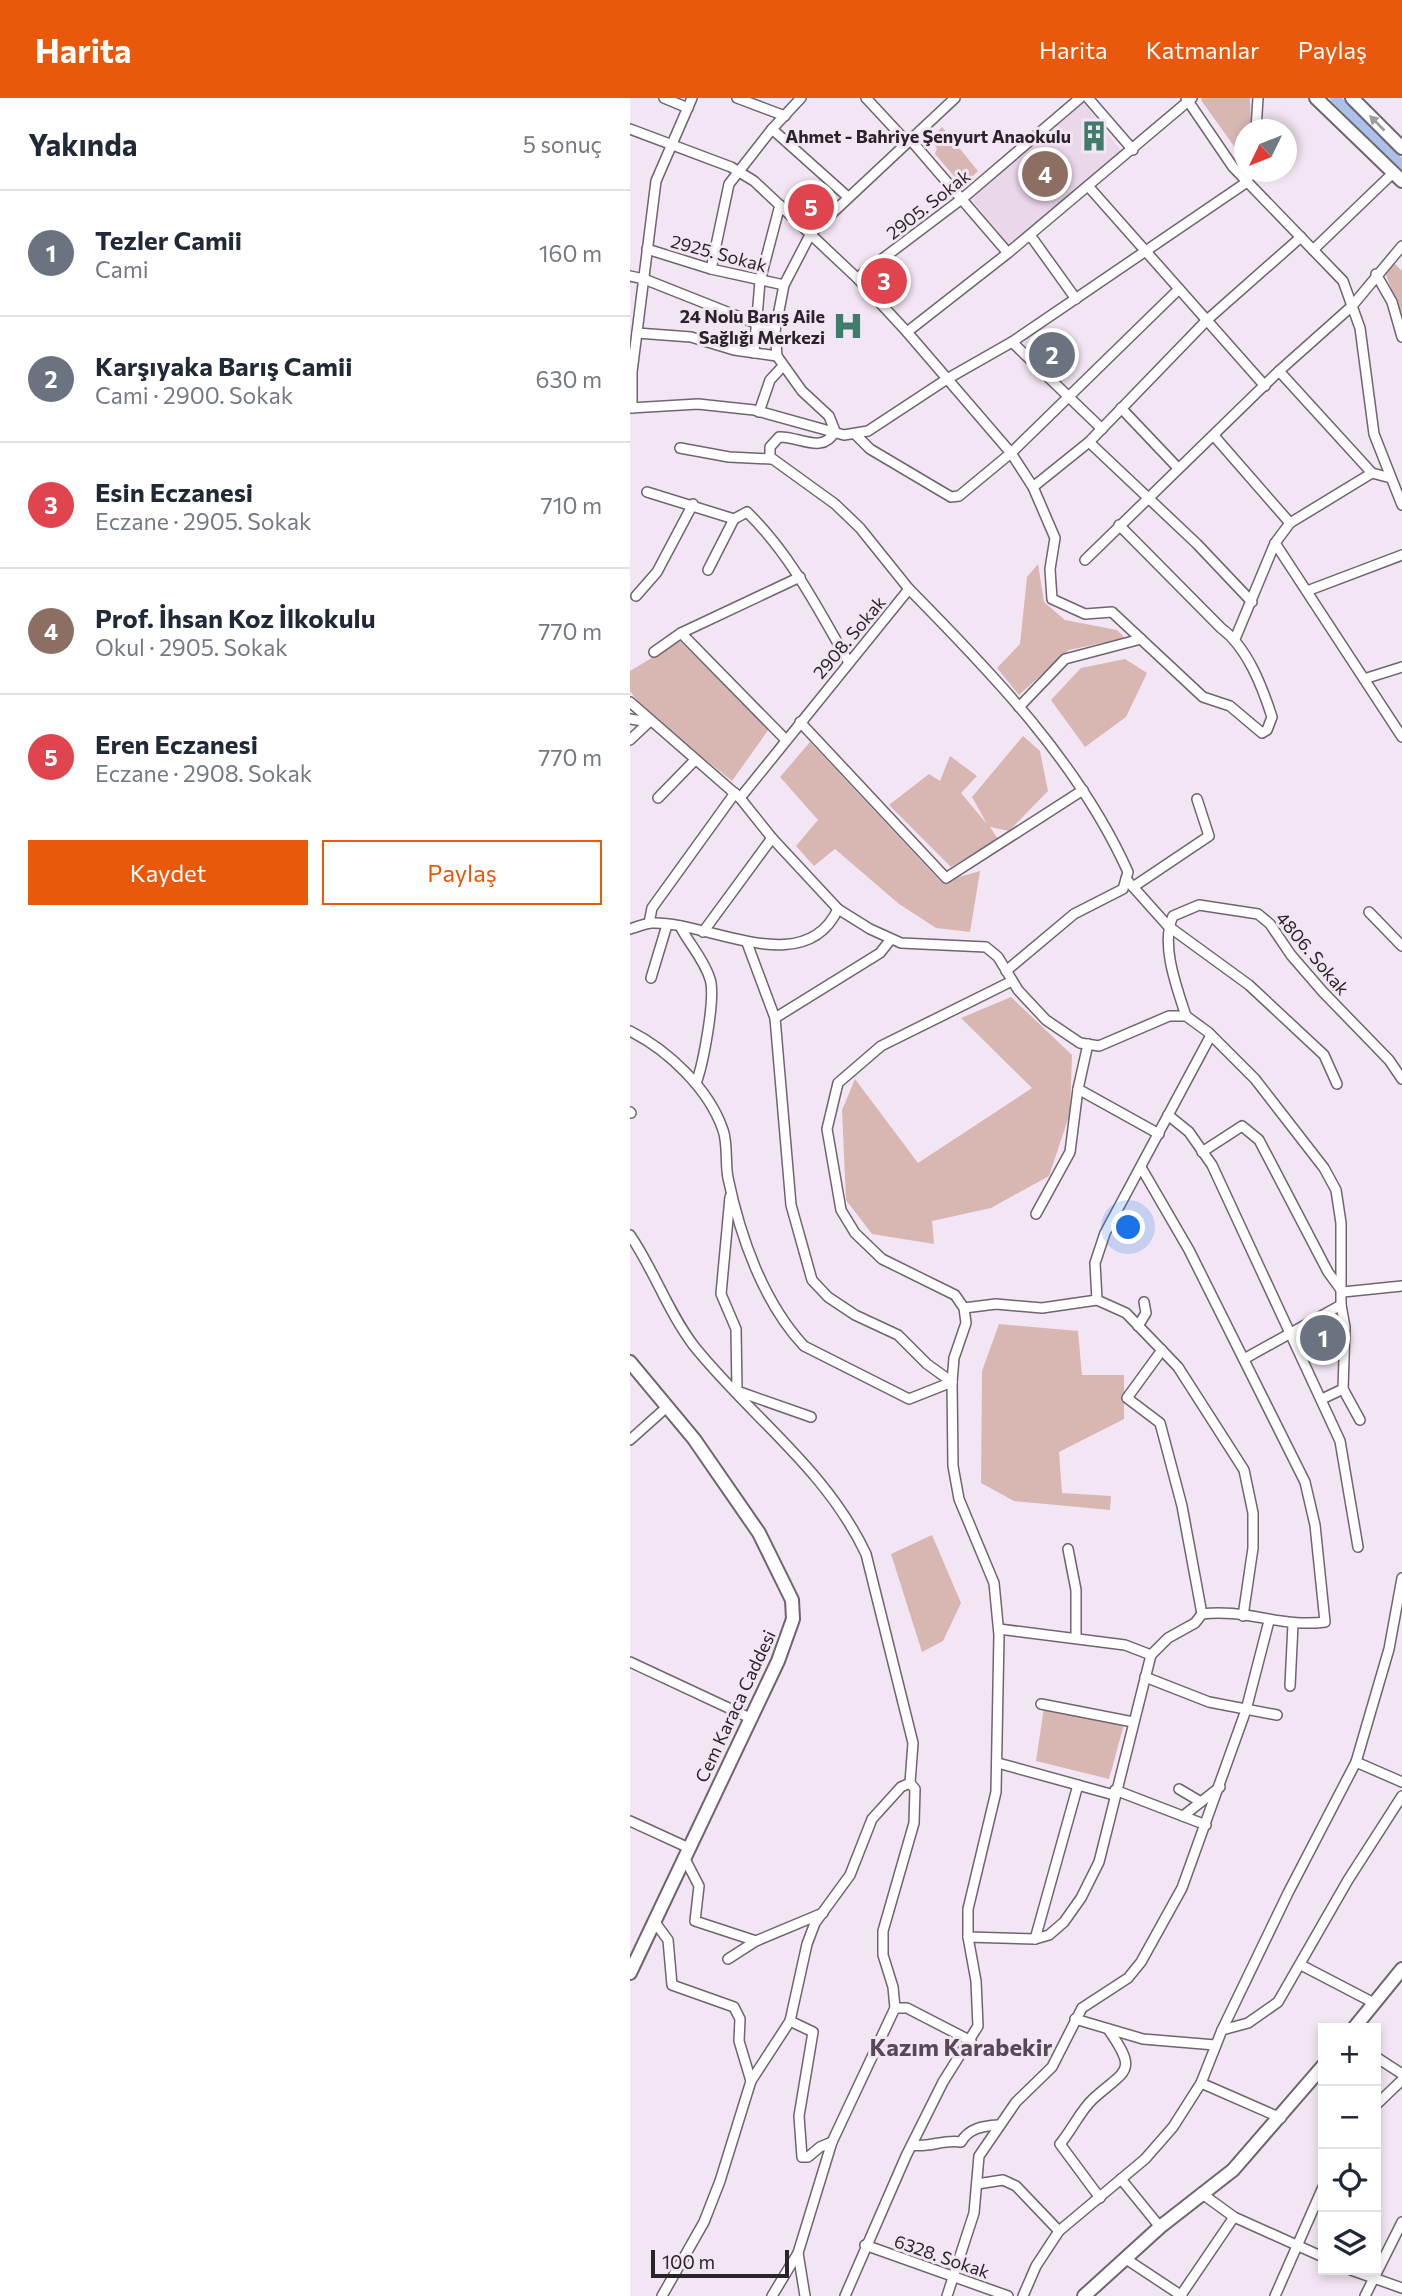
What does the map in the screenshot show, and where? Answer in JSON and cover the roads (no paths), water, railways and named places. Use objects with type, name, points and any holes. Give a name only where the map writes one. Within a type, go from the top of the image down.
[{"type":"street","points":[[664,98],[688,108]]},
{"type":"street","points":[[692,98],[656,181],[631,372],[631,408],[698,404],[759,412],[834,433],[855,434],[868,431],[947,379],[1012,342],[1241,182]]},
{"type":"street","points":[[737,98],[785,116]]},
{"type":"street","points":[[711,269],[729,184],[772,128],[801,98]]},
{"type":"street","points":[[866,98],[963,198],[1008,253]]},
{"type":"street","points":[[680,448],[729,457],[771,459],[770,447],[779,437],[818,444],[829,440],[835,425],[802,391],[777,356],[775,331],[784,285],[811,233],[908,139],[955,98]]},
{"type":"street","name":"2905. Sokak","points":[[857,278],[963,198],[1080,98]]},
{"type":"street","points":[[1088,98],[1133,150]]},
{"type":"street","points":[[1257,119],[1258,98]]},
{"type":"street","points":[[1313,250],[1398,177],[1316,98]]},
{"type":"street","points":[[1352,98],[1402,148]]},
{"type":"street","points":[[907,332],[1133,150],[1189,99],[1234,168]]},
{"type":"street","points":[[772,128],[848,197]]},
{"type":"street","points":[[630,129],[737,171],[754,181],[811,233],[907,332],[1011,453],[1033,487],[1055,538],[1050,569],[1052,599],[1085,614],[1112,612],[1203,697],[1230,706],[1262,733],[1272,724],[1272,717],[1236,639],[1221,628],[1119,525]]},
{"type":"street","points":[[1252,182],[1343,281],[1360,328],[1374,435],[1402,505]]},
{"type":"street","points":[[1088,186],[1265,386]]},
{"type":"street","points":[[754,353],[760,281],[780,205]]},
{"type":"street","points":[[1030,235],[1076,299]]},
{"type":"street","points":[[1033,487],[1089,442],[1207,320],[1301,237]]},
{"type":"street","points":[[1085,560],[1279,371],[1352,306],[1402,246]]},
{"type":"street","name":"2925. Sokak","points":[[647,249],[711,269],[784,285]]},
{"type":"street","points":[[1377,274],[1392,302],[1402,337]]},
{"type":"street","points":[[630,276],[644,279],[775,331]]},
{"type":"street","points":[[855,434],[870,449],[951,498],[958,496],[1011,453],[1179,289]]},
{"type":"street","points":[[637,333],[691,337],[777,356]]},
{"type":"street","points":[[1012,342],[1102,429]]},
{"type":"street","points":[[759,412],[770,380],[783,366]]},
{"type":"street","points":[[1279,371],[1372,474],[1391,478]]},
{"type":"street","points":[[1121,408],[1178,468]]},
{"type":"street","points":[[1214,437],[1290,523]]},
{"type":"street","points":[[1089,442],[1146,499],[1197,544],[1252,602]]},
{"type":"street","name":"2908. Sokak","points":[[649,923],[653,908],[737,795],[786,740],[909,589],[860,528],[835,504],[771,459]]},
{"type":"street","points":[[1236,639],[1275,543],[1290,523],[1372,474]]},
{"type":"street","points":[[647,492],[693,504],[734,519]]},
{"type":"street","points":[[636,596],[657,572],[693,504]]},
{"type":"street","points":[[708,570],[734,519],[747,512],[767,531],[800,577],[848,661]]},
{"type":"street","points":[[1275,543],[1402,737]]},
{"type":"street","points":[[1307,591],[1402,555]]},
{"type":"street","points":[[654,652],[681,633],[800,577]]},
{"type":"street","points":[[909,589],[1019,707],[1083,790],[1128,872],[1123,889],[1074,914],[1006,971]]},
{"type":"street","points":[[681,633],[786,740]]},
{"type":"street","points":[[1019,707],[1065,659],[1141,639]]},
{"type":"street","points":[[1364,680],[1402,667]]},
{"type":"street","points":[[630,702],[649,722],[737,795],[772,838],[838,909],[891,939],[931,946],[968,944],[986,947],[998,957],[1012,981],[1046,1020],[1065,1035],[1087,1044],[1099,1046],[1170,1016],[1186,1016]]},
{"type":"street","points":[[630,719],[649,722]]},
{"type":"street","points":[[630,740],[649,722]]},
{"type":"street","points":[[800,722],[946,877],[1083,790]]},
{"type":"street","points":[[658,798],[695,760]]},
{"type":"street","points":[[1133,887],[1209,836],[1197,799]]},
{"type":"street","points":[[703,932],[772,838]]},
{"type":"street","points":[[1126,879],[1168,926],[1249,985],[1315,1046],[1324,1055],[1337,1084]]},
{"type":"street","name":"4806. Sokak","points":[[1168,926],[1173,916],[1199,905],[1258,914],[1270,924],[1299,964],[1389,1060],[1402,1079]]},
{"type":"street","points":[[630,929],[649,923],[680,926],[747,943],[776,945],[811,938],[831,924],[838,909]]},
{"type":"street","points":[[1368,912],[1402,946]]},
{"type":"street","points":[[650,978],[667,925]]},
{"type":"street","points":[[680,926],[712,983],[704,1063],[696,1083]]},
{"type":"street","points":[[1168,926],[1176,984],[1186,1016],[1211,1035],[1255,1080],[1324,1168],[1336,1189],[1341,1223],[1341,1305],[1345,1326],[1343,1389],[1360,1420]]},
{"type":"street","points":[[775,1018],[880,953],[891,939]]},
{"type":"street","points":[[747,943],[775,1018],[791,1205],[812,1280],[828,1297],[855,1315],[898,1335],[927,1364],[952,1382]]},
{"type":"street","points":[[845,2296],[865,2245],[943,2082],[978,2026],[976,1981],[968,1937],[968,1909],[996,1792],[999,1629],[993,1583],[959,1499],[953,1466],[952,1382],[954,1359],[966,1324],[964,1308],[955,1295],[882,1259],[855,1233],[841,1210],[827,1129],[838,1083],[881,1046],[1012,981]]},
{"type":"street","points":[[630,1031],[647,1039],[696,1083],[724,1130],[730,1188],[738,1223],[770,1298],[804,1346],[909,1399],[952,1382]]},
{"type":"street","points":[[1097,1300],[1095,1263],[1105,1233],[1142,1169],[1211,1035]]},
{"type":"street","points":[[1036,1214],[1070,1152],[1087,1044]]},
{"type":"street","points":[[1078,1089],[1159,1134]]},
{"type":"street","points":[[1168,1115],[1189,1132],[1212,1165],[1322,1399],[1340,1441],[1358,1547]]},
{"type":"street","points":[[1202,1152],[1242,1126],[1259,1140],[1328,1272],[1343,1292]]},
{"type":"street","points":[[968,1937],[1035,1939],[1049,1935],[1064,1922],[1081,1898],[1099,1862],[1114,1792],[1152,1655],[1168,1637],[1195,1623],[1202,1614],[1227,1611],[1293,1625],[1325,1622],[1315,1525],[1305,1482],[1189,1250],[1142,1169]]},
{"type":"street","points":[[730,1188],[721,1294],[737,1329],[737,1391]]},
{"type":"street","points":[[630,1235],[693,1344],[805,1462],[844,1511],[866,1554],[913,1743],[910,1783],[915,1789],[914,1823],[883,1931],[883,1955],[893,1987],[895,2008],[832,2143],[798,2253],[772,2296]]},
{"type":"street","points":[[1343,1292],[1402,1286]]},
{"type":"street","points":[[964,1308],[996,1304],[1042,1308],[1097,1300],[1126,1313],[1162,1350],[1201,1399],[1244,1470],[1254,1513],[1253,1548],[1243,1616]]},
{"type":"street","points":[[1139,1326],[1146,1313],[1144,1302]]},
{"type":"street","points":[[1244,1359],[1341,1305]]},
{"type":"street","points":[[1162,1350],[1127,1398],[1160,1423],[1182,1506],[1202,1614]]},
{"type":"street","name":"Cem Karaca Caddesi","points":[[630,1362],[668,1406],[759,1533],[792,1600],[793,1619],[750,1718],[630,1973]]},
{"type":"street","points":[[1322,1399],[1343,1389]]},
{"type":"street","points":[[737,1391],[811,1417]]},
{"type":"street","points":[[630,1440],[668,1406]]},
{"type":"street","points":[[1068,1549],[1076,1590],[1076,1638]]},
{"type":"street","points":[[1023,2296],[1036,2266],[1059,2231],[1121,2179],[1173,2127],[1201,2083],[1222,2030],[1356,1762],[1389,1649],[1402,1578]]},
{"type":"street","points":[[947,2296],[974,2213],[978,2156],[998,2125],[1052,2067],[1074,2019],[1083,2008],[1128,1978],[1141,1962],[1182,1888],[1246,1710],[1269,1621]]},
{"type":"street","points":[[1290,1686],[1293,1625]]},
{"type":"street","points":[[999,1629],[1125,1645],[1152,1655]]},
{"type":"street","points":[[630,1662],[750,1718]]},
{"type":"street","points":[[1145,1677],[1209,1702],[1277,1715]]},
{"type":"street","points":[[1041,1704],[1133,1722]]},
{"type":"street","points":[[1356,1762],[1402,1782]]},
{"type":"street","points":[[998,1763],[1114,1792],[1206,1825]]},
{"type":"street","points":[[662,2296],[704,2222],[720,2181],[751,2081],[790,2021],[807,1944],[815,1923],[850,1875],[872,1819],[901,1787],[910,1783]]},
{"type":"street","points":[[1035,1939],[1078,1785]]},
{"type":"street","points":[[1183,1816],[1220,1787]]},
{"type":"street","points":[[1179,1789],[1201,1802]]},
{"type":"street","points":[[1222,2030],[1265,2013],[1278,2002],[1348,1880],[1402,1796]]},
{"type":"street","points":[[630,1821],[686,1852],[699,1886],[695,1921],[756,1941]]},
{"type":"street","points":[[727,1959],[756,1941],[825,1912]]},
{"type":"street","points":[[654,1921],[668,1940],[672,1985],[734,2007],[740,2020],[739,2041],[751,2081]]},
{"type":"street","points":[[1301,1965],[1374,2003]]},
{"type":"street","points":[[1358,2023],[1402,1969]]},
{"type":"street","points":[[895,2008],[907,2008],[971,2041]]},
{"type":"street","points":[[1074,2019],[1143,2039],[1215,2045]]},
{"type":"street","points":[[790,2021],[813,2032],[799,2116],[802,2157],[832,2143]]},
{"type":"street","points":[[1100,2198],[1060,2144],[1093,2099],[1120,2078],[1126,2064],[1124,2052],[1108,2029]]},
{"type":"street","points":[[1381,2060],[1402,2074]]},
{"type":"street","points":[[1084,2296],[1160,2227],[1233,2170],[1281,2118],[1318,2072]]},
{"type":"street","points":[[1381,2100],[1402,2080]]},
{"type":"street","points":[[1201,2083],[1281,2118]]},
{"type":"street","points":[[912,2145],[927,2147],[951,2140],[961,2142],[965,2134],[981,2126],[998,2125]]},
{"type":"street","points":[[1121,2179],[1160,2227]]},
{"type":"street","points":[[977,2185],[1003,2180],[1016,2186],[1059,2231]]},
{"type":"street","points":[[1201,2193],[1234,2217],[1318,2255]]},
{"type":"street","points":[[1275,2296],[1318,2199]]},
{"type":"street","points":[[1126,2259],[1182,2296],[1234,2217]]},
{"type":"street","points":[[1365,2296],[1371,2279],[1402,2222]]},
{"type":"street","name":"6328. Sokak","points":[[865,2245],[1008,2296]]},
{"type":"street","points":[[798,2253],[805,2296]]},
{"type":"street","points":[[1362,2275],[1402,2288]]},
{"type":"waterway","points":[[1335,98],[1402,165]]},
{"type":"place","name":"Ahmet - Bahriye Şenyurt Anaokulu","points":[[1094,136]]},
{"type":"place","name":"Prof. İhsan Koz İlkokulu","points":[[1045,174]]},
{"type":"place","name":"Eren Eczanesi","points":[[811,207]]},
{"type":"place","name":"Esin Eczanesi","points":[[884,281]]},
{"type":"place","name":"24 Nolu Barış Aile Sağlığı Merkezi","points":[[848,326]]},
{"type":"place","name":"Karşıyaka Barış Camii","points":[[1052,355]]},
{"type":"place","name":"Tezler Camii","points":[[1323,1338]]},
{"type":"district","name":"Kazım Karabekir","points":[[961,2046]]}]
